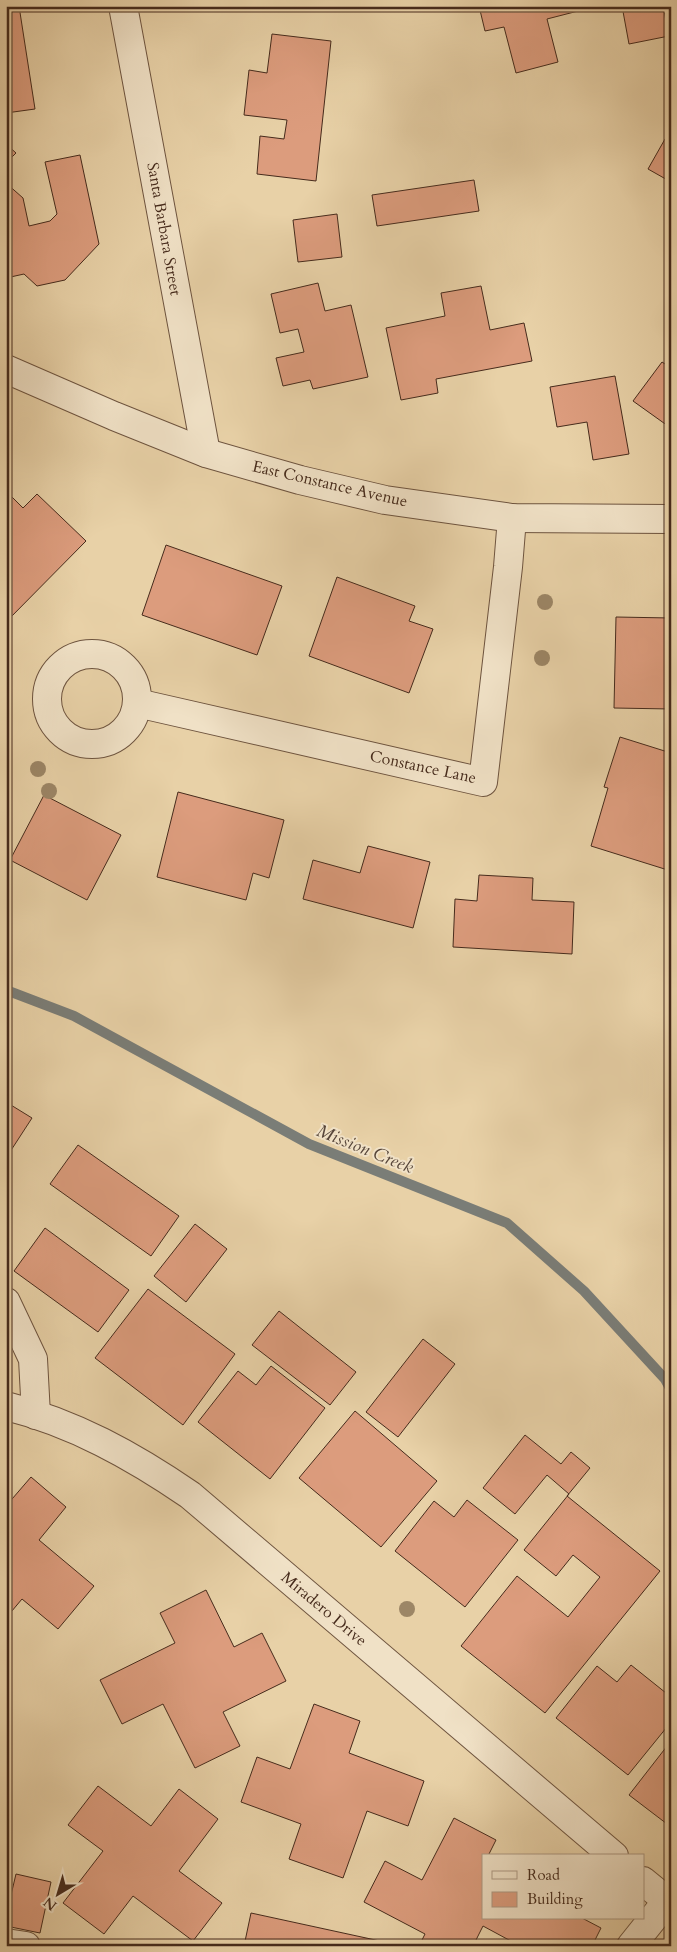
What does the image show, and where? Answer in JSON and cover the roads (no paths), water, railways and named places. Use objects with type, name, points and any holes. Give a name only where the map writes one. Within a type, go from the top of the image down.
[{"type":"street","name":"Santa Barbara Street","points":[[123,6],[206,453]]},
{"type":"street","name":"East Constance Avenue","points":[[6,369],[114,416],[206,453],[300,480],[385,500],[512,518],[671,519]]},
{"type":"street","name":"Constance Lane","points":[[137,704],[483,782],[512,518]]},
{"type":"street","points":[[6,1302],[33,1359],[36,1415]]},
{"type":"street","name":"Miradero Drive","points":[[6,1406],[36,1415],[97,1439],[145,1464],[190,1495],[612,1854]]},
{"type":"street","points":[[631,1946],[669,1902],[644,1882]]},
{"type":"street","points":[[6,1943],[26,1946]]},
{"type":"waterway","name":"Mission Creek","points":[[6,990],[74,1016],[309,1144],[507,1223],[584,1291],[665,1379],[671,1390]]}]
